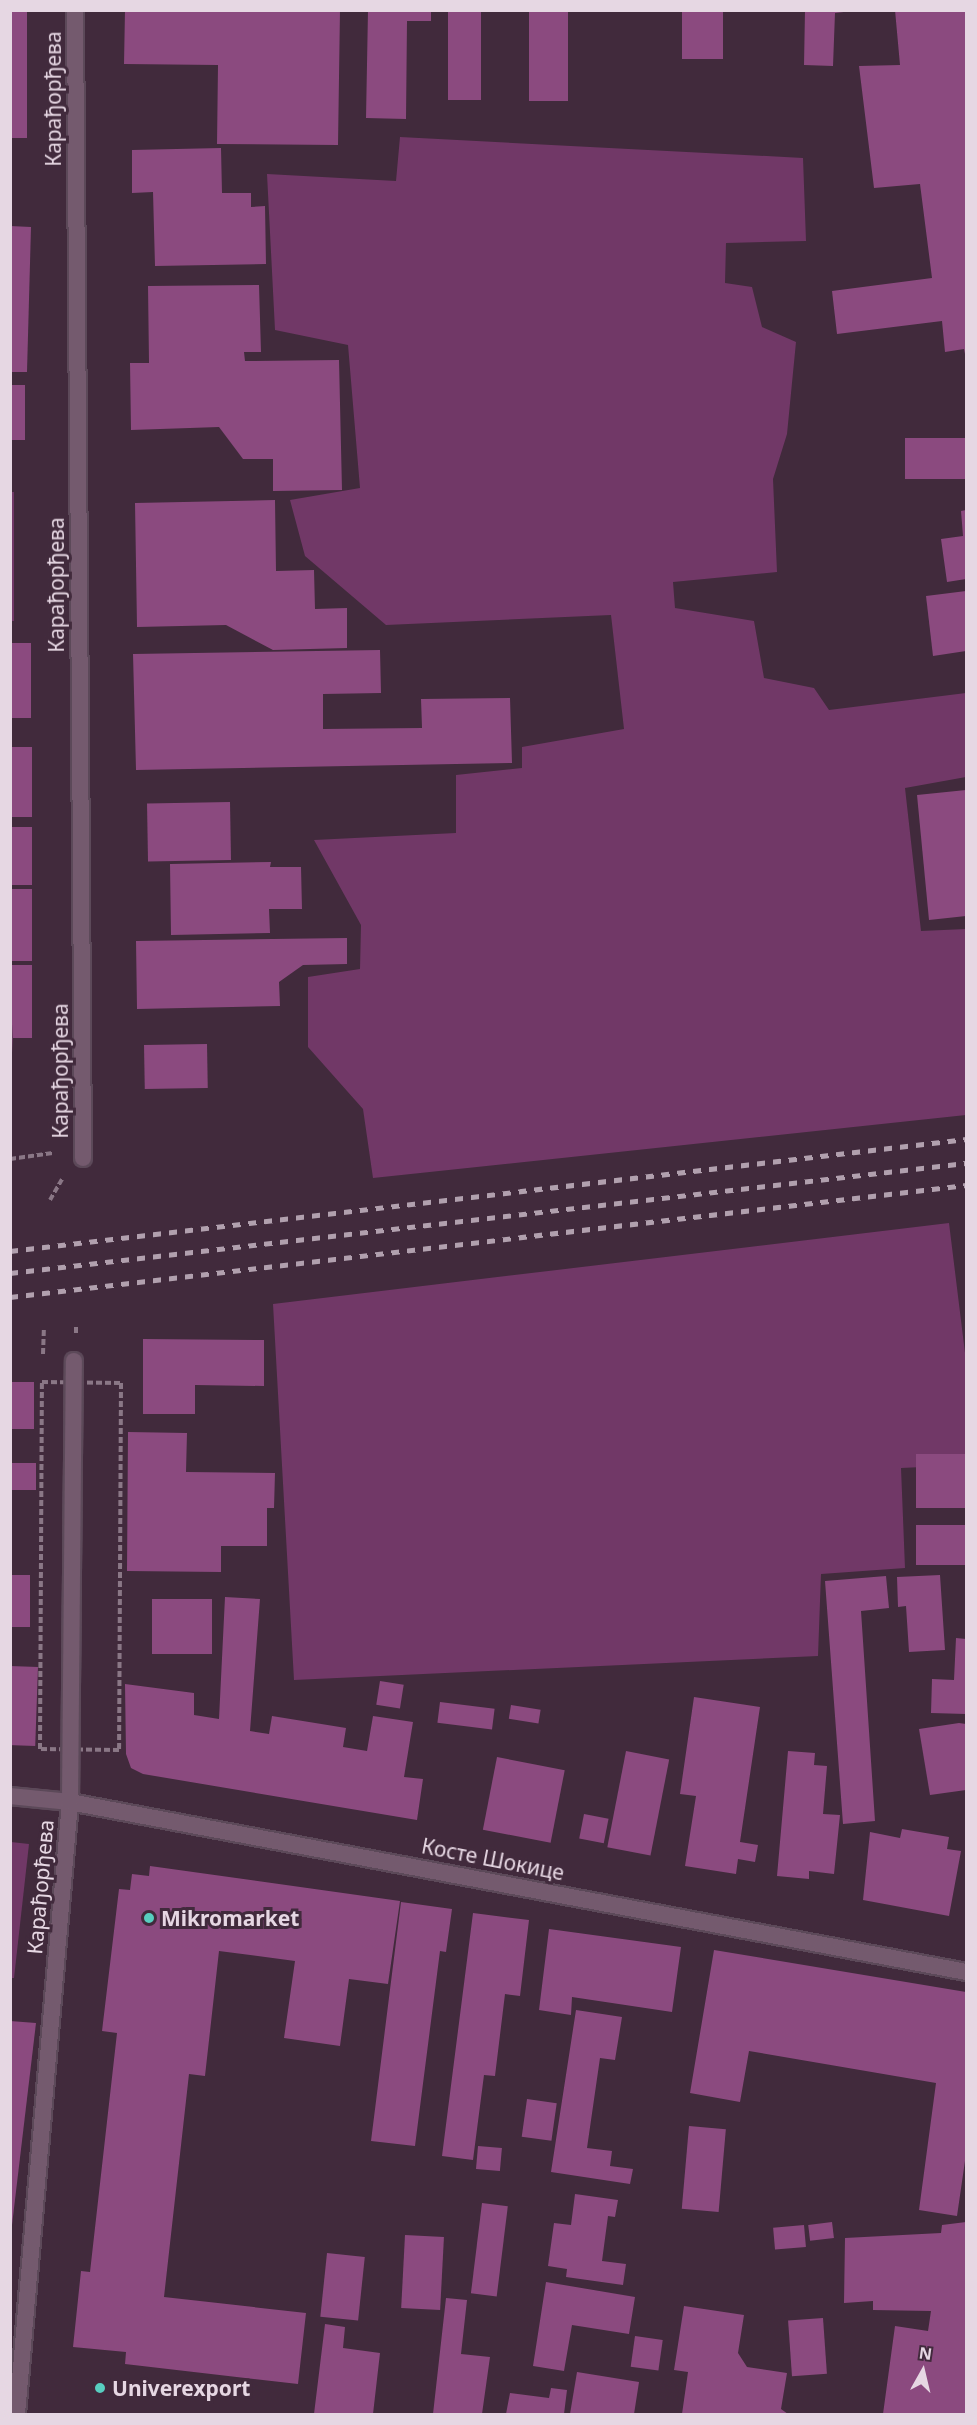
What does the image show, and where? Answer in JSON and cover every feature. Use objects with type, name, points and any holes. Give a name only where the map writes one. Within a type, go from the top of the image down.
[{"type":"street","name":"Карађорђева","points":[[75,10],[83,1154]]},
{"type":"street","name":"Карађорђева","points":[[17,2415],[70,1802],[74,1361]]},
{"type":"street","name":"Косте Шокице","points":[[10,1796],[70,1802],[966,1972]]},
{"type":"path","points":[[10,1159],[83,1154]]},
{"type":"shaded area","points":[[400,137],[803,158],[806,241],[726,243],[725,283],[752,287],[762,327],[796,342],[787,434],[773,479],[777,572],[673,582],[675,608],[754,621],[764,678],[814,688],[829,710],[966,693],[966,777],[905,788],[921,931],[966,929],[966,1115],[373,1178],[363,1109],[308,1047],[308,977],[360,969],[361,925],[314,840],[456,833],[456,775],[522,768],[522,747],[624,729],[611,615],[386,625],[305,556],[290,500],[360,488],[348,345],[275,330],[267,174],[396,181]]},
{"type":"shaded area","points":[[10,492],[14,492],[14,621],[10,621]]},
{"type":"shaded area","points":[[949,1223],[966,1361],[966,1465],[901,1468],[905,1568],[821,1574],[818,1656],[294,1680],[273,1304]]},
{"type":"shaded area","points":[[11,1842],[29,1844],[14,1978],[10,1978]]},
{"type":"building","points":[[10,10],[27,10],[27,138],[10,138]]},
{"type":"building","points":[[125,10],[340,10],[338,145],[217,144],[218,65],[124,64]]},
{"type":"building","points":[[368,10],[431,10],[431,21],[407,21],[406,119],[366,118]]},
{"type":"building","points":[[448,10],[481,10],[481,100],[448,100]]},
{"type":"building","points":[[529,10],[568,10],[568,101],[529,101]]},
{"type":"building","points":[[682,10],[723,10],[723,59],[682,59]]},
{"type":"building","points":[[805,10],[861,10],[835,13],[833,66],[804,65]]},
{"type":"building","points":[[895,10],[966,10],[966,359],[964,349],[945,352],[942,321],[837,334],[832,291],[932,278],[920,184],[874,188],[859,66],[900,65]]},
{"type":"building","points":[[221,148],[222,193],[251,193],[251,207],[265,206],[266,264],[155,266],[153,192],[132,193],[132,150]]},
{"type":"building","points":[[10,226],[31,227],[27,372],[10,372]]},
{"type":"building","points":[[259,285],[261,352],[244,352],[245,361],[339,360],[342,490],[273,491],[273,459],[243,459],[219,427],[131,430],[130,363],[149,363],[148,286]]},
{"type":"building","points":[[10,385],[25,385],[25,440],[10,440]]},
{"type":"building","points":[[905,438],[966,438],[966,479],[905,479]]},
{"type":"building","points":[[275,500],[276,571],[314,570],[315,609],[347,608],[347,648],[273,650],[226,625],[137,627],[135,503]]},
{"type":"building","points":[[966,510],[966,579],[947,582],[941,539],[963,536],[961,511]]},
{"type":"building","points":[[966,591],[966,651],[933,656],[926,596]]},
{"type":"building","points":[[10,643],[31,643],[31,718],[10,718]]},
{"type":"building","points":[[380,650],[381,693],[323,694],[323,729],[422,728],[421,699],[510,698],[512,763],[136,770],[133,654]]},
{"type":"building","points":[[10,747],[32,747],[32,817],[10,817]]},
{"type":"building","points":[[966,790],[966,916],[929,920],[917,795]]},
{"type":"building","points":[[230,802],[231,860],[148,861],[147,803]]},
{"type":"building","points":[[10,827],[32,827],[32,885],[10,885]]},
{"type":"building","points":[[271,862],[270,867],[301,867],[302,909],[269,909],[270,933],[171,935],[170,864]]},
{"type":"building","points":[[10,889],[32,889],[32,961],[10,961]]},
{"type":"building","points":[[347,938],[347,964],[303,965],[279,982],[280,1006],[137,1009],[136,941]]},
{"type":"building","points":[[10,965],[32,965],[32,1038],[13,1038],[13,1053]]},
{"type":"building","points":[[207,1044],[208,1088],[145,1089],[144,1045]]},
{"type":"building","points":[[143,1339],[264,1340],[264,1386],[195,1385],[195,1414],[143,1414]]},
{"type":"building","points":[[10,1382],[34,1382],[34,1429],[10,1429]]},
{"type":"building","points":[[128,1432],[187,1433],[186,1472],[275,1473],[274,1508],[267,1508],[267,1546],[221,1546],[221,1572],[127,1571]]},
{"type":"building","points":[[916,1454],[966,1454],[966,1508],[916,1508]]},
{"type":"building","points":[[10,1463],[36,1463],[36,1490],[10,1490]]},
{"type":"building","points":[[916,1525],[966,1525],[966,1565],[916,1565]]},
{"type":"building","points":[[10,1575],[30,1575],[30,1627],[10,1627]]},
{"type":"building","points":[[940,1575],[945,1650],[909,1652],[906,1606],[898,1607],[897,1577]]},
{"type":"building","points":[[886,1576],[889,1608],[861,1611],[875,1821],[843,1824],[825,1581]]},
{"type":"building","points":[[225,1597],[260,1599],[250,1731],[269,1734],[272,1716],[346,1728],[343,1747],[367,1751],[373,1716],[413,1722],[404,1777],[423,1779],[417,1820],[143,1774],[131,1768],[126,1754],[125,1684],[194,1693],[194,1715],[219,1719]]},
{"type":"building","points":[[152,1599],[212,1599],[212,1654],[152,1654]]},
{"type":"building","points":[[956,1638],[966,1639],[966,1714],[931,1713],[932,1679],[954,1680]]},
{"type":"building","points":[[10,1666],[38,1667],[35,1746],[10,1745]]},
{"type":"building","points":[[380,1681],[404,1685],[400,1708],[376,1705]]},
{"type":"building","points":[[694,1697],[760,1707],[740,1842],[758,1845],[755,1862],[738,1859],[736,1874],[685,1866],[696,1796],[680,1794]]},
{"type":"building","points":[[440,1702],[495,1709],[492,1730],[437,1723]]},
{"type":"building","points":[[511,1705],[541,1710],[538,1724],[509,1719]]},
{"type":"building","points":[[966,1724],[966,1790],[930,1795],[919,1729]]},
{"type":"building","points":[[626,1751],[669,1759],[650,1856],[607,1847]]},
{"type":"building","points":[[788,1751],[815,1753],[814,1765],[827,1766],[823,1814],[840,1815],[834,1874],[809,1871],[809,1879],[777,1876]]},
{"type":"building","points":[[497,1757],[565,1770],[551,1843],[483,1830]]},
{"type":"building","points":[[584,1814],[609,1819],[604,1843],[579,1839]]},
{"type":"building","points":[[902,1829],[949,1837],[947,1849],[961,1851],[949,1916],[863,1900],[870,1832],[900,1838]]},
{"type":"building","points":[[150,1866],[400,1901],[388,1984],[349,1979],[340,2046],[284,2038],[295,1961],[219,1951],[205,2076],[189,2074],[164,2297],[306,2313],[298,2384],[125,2364],[126,2352],[73,2347],[81,2271],[90,2272],[117,2033],[102,2031],[119,1889],[130,1890],[132,1874],[149,1876]]},
{"type":"building","points":[[401,1902],[452,1909],[446,1952],[440,1951],[415,2146],[371,2141]]},
{"type":"building","points":[[473,1913],[529,1920],[520,1996],[505,1994],[495,2076],[484,2075],[473,2160],[442,2156]]},
{"type":"building","points":[[549,1929],[681,1947],[672,2012],[572,1997],[571,2015],[539,2010]]},
{"type":"building","points":[[714,1950],[966,1992],[966,2154],[957,2216],[919,2210],[936,2083],[749,2051],[740,2102],[690,2093]]},
{"type":"building","points":[[576,2010],[622,2017],[615,2060],[600,2058],[587,2148],[612,2151],[610,2166],[633,2169],[630,2184],[551,2172]]},
{"type":"building","points":[[10,2021],[36,2023],[12,2225],[10,2225]]},
{"type":"building","points":[[527,2099],[557,2103],[551,2141],[522,2137]]},
{"type":"building","points":[[689,2126],[726,2129],[719,2212],[682,2209]]},
{"type":"building","points":[[478,2146],[502,2148],[500,2171],[476,2169]]},
{"type":"building","points":[[575,2194],[618,2200],[615,2217],[608,2216],[602,2261],[626,2264],[623,2285],[566,2277],[567,2269],[548,2266],[554,2223],[571,2225]]},
{"type":"building","points":[[482,2203],[508,2206],[497,2296],[471,2293]]},
{"type":"building","points":[[832,2222],[834,2238],[810,2241],[808,2225]]},
{"type":"building","points":[[966,2222],[966,2414],[883,2414],[895,2326],[928,2331],[931,2311],[873,2310],[873,2301],[844,2303],[845,2238],[941,2233],[942,2225]]},
{"type":"building","points":[[804,2225],[806,2247],[775,2250],[773,2228]]},
{"type":"building","points":[[405,2235],[444,2237],[440,2310],[401,2308]]},
{"type":"building","points":[[327,2253],[365,2257],[358,2321],[320,2317]]},
{"type":"building","points":[[546,2282],[635,2297],[629,2334],[572,2325],[564,2371],[533,2366]]},
{"type":"building","points":[[446,2298],[467,2300],[461,2354],[490,2357],[482,2414],[433,2414]]},
{"type":"building","points":[[684,2306],[744,2315],[738,2353],[747,2367],[787,2373],[781,2409],[788,2414],[682,2414],[688,2372],[674,2370]]},
{"type":"building","points":[[823,2318],[827,2374],[792,2376],[788,2320]]},
{"type":"building","points":[[325,2324],[345,2327],[343,2348],[380,2353],[373,2414],[314,2414]]},
{"type":"building","points":[[635,2336],[663,2340],[658,2371],[631,2367]]},
{"type":"building","points":[[577,2372],[639,2382],[634,2414],[570,2414]]},
{"type":"building","points":[[551,2388],[567,2390],[564,2414],[506,2414],[510,2393],[549,2398]]},
{"type":"railway","points":[[10,1251],[966,1139]]},
{"type":"railway","points":[[10,1273],[966,1163]]},
{"type":"railway","points":[[10,1297],[966,1185]]},
{"type":"place","name":"Mikromarket","points":[[149,1918]]},
{"type":"place","name":"Univerexport","points":[[100,2388]]}]
